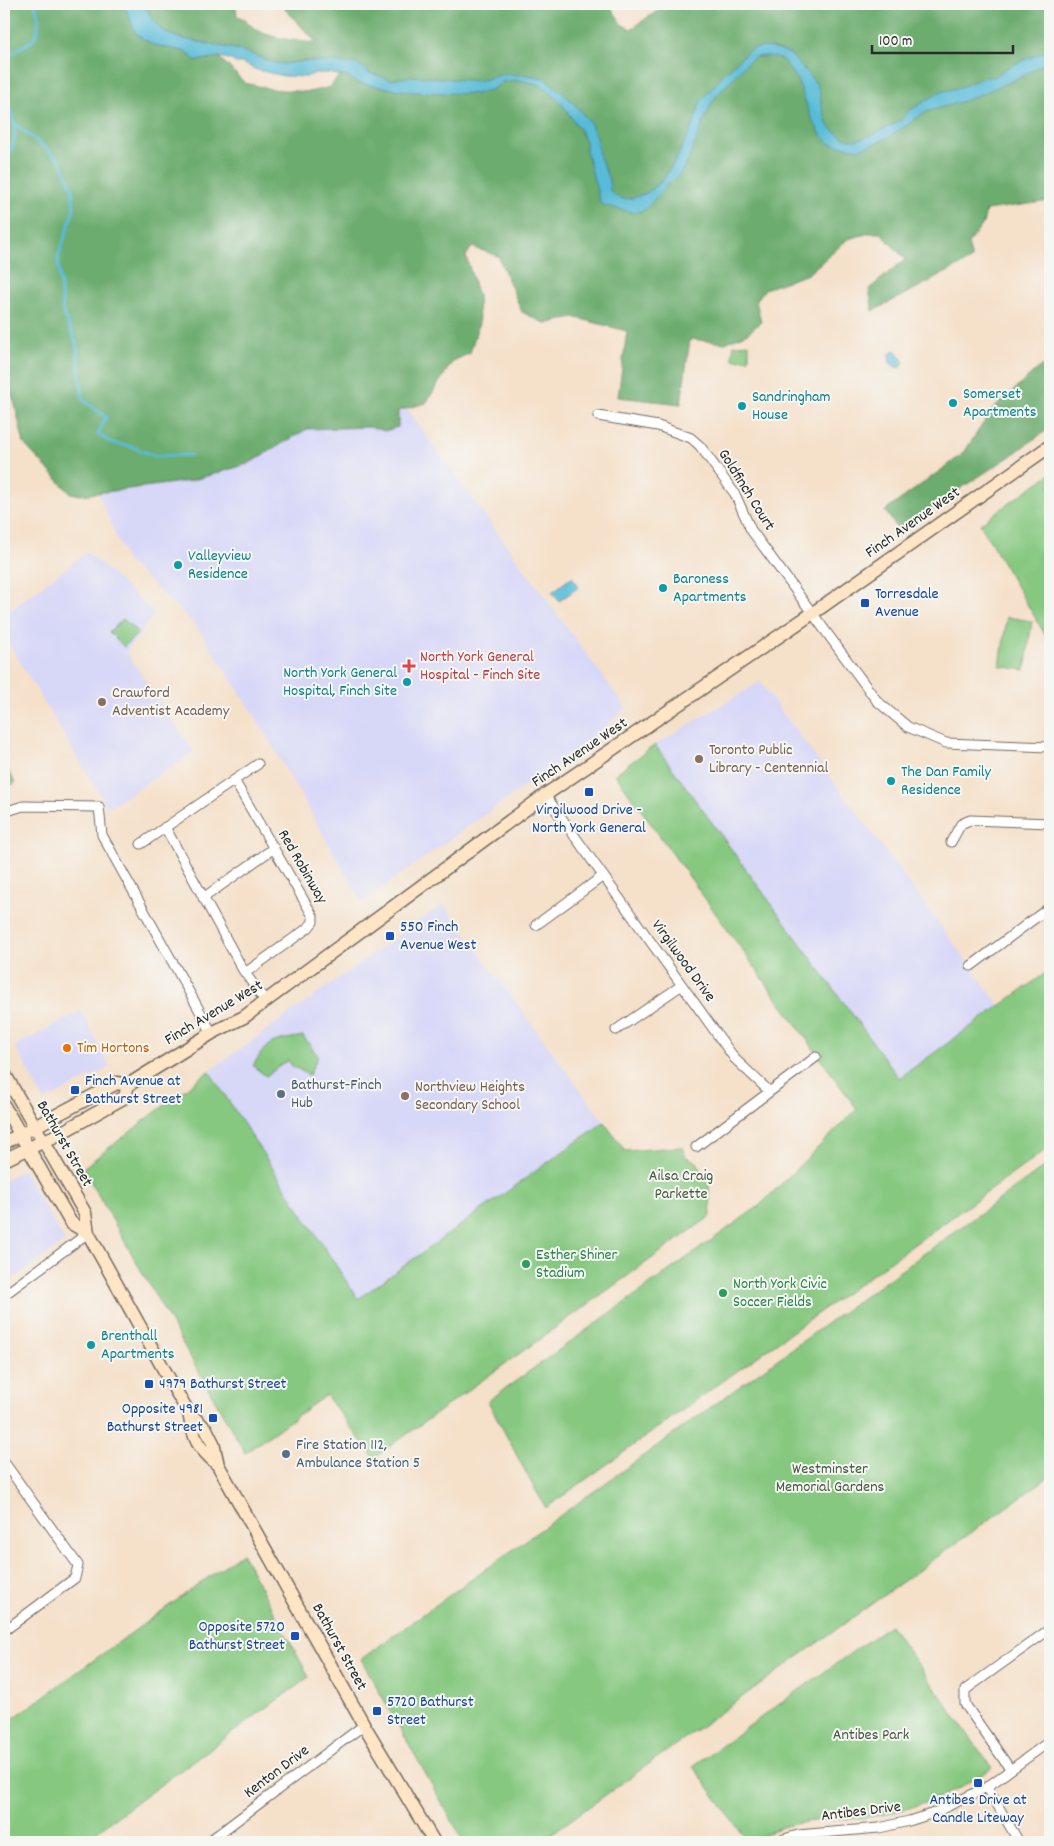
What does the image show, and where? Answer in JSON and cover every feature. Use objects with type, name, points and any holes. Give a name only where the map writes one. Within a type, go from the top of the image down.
[{"type":"main road","name":"Finch Avenue West","points":[[4,1143],[117,1083],[128,1085],[212,1033],[244,1017],[545,795],[813,613],[1050,446]]},
{"type":"main road","name":"Bathurst Street","points":[[4,1074],[85,1214],[88,1233],[189,1413],[209,1434],[218,1465],[364,1725],[434,1842]]},
{"type":"main road","name":"Finch Avenue West","points":[[4,1160],[125,1098],[128,1085]]},
{"type":"main road","name":"Bathurst Street","points":[[4,1106],[71,1223],[88,1233]]},
{"type":"street","name":"Goldfinch Court","points":[[598,416],[658,426],[691,438],[700,446],[735,494],[752,530],[813,613]]},
{"type":"street","points":[[813,613],[877,701],[908,727],[946,743],[1050,747]]},
{"type":"street","points":[[141,844],[258,764]]},
{"type":"street","name":"Red Robinway","points":[[234,780],[312,912],[313,922],[308,928],[245,972]]},
{"type":"street","name":"Virgilwood Drive","points":[[545,795],[735,1059],[769,1091]]},
{"type":"street","points":[[4,812],[29,806],[99,807],[102,835],[212,1033]]},
{"type":"street","points":[[951,842],[961,824],[970,820],[1050,822]]},
{"type":"street","points":[[166,827],[245,972],[266,1002]]},
{"type":"street","points":[[203,898],[274,848]]},
{"type":"street","points":[[536,925],[603,876]]},
{"type":"street","points":[[970,966],[1050,907]]},
{"type":"street","points":[[616,1030],[682,985]]},
{"type":"street","points":[[696,1147],[816,1057]]},
{"type":"street","points":[[4,1295],[88,1233]]},
{"type":"street","points":[[4,1462],[78,1565],[75,1578],[4,1631]]},
{"type":"street","points":[[1010,1769],[965,1704],[965,1690],[1050,1629]]},
{"type":"street","name":"Kenton Drive","points":[[208,1842],[364,1725]]},
{"type":"street","name":"Antibes Drive","points":[[774,1842],[798,1835],[879,1828],[910,1821],[942,1810],[987,1787],[1010,1769],[1049,1744]]},
{"type":"street","points":[[987,1787],[1019,1842]]},
{"type":"shaded area","name":"North York General Hospital - Finch Site","points":[[406,408],[626,708],[590,740],[362,902],[254,714],[195,624],[126,560],[98,493],[190,481],[290,439],[307,429],[370,427],[385,431],[397,427],[397,411]]},
{"type":"shaded area","name":"Crawford Adventist Academy","points":[[87,552],[155,613],[126,652],[194,752],[108,808],[4,636],[4,615]]},
{"type":"shaded area","points":[[760,682],[1000,1006],[899,1078],[655,745]]},
{"type":"shaded area","name":"Northview Heights Secondary School","points":[[443,904],[604,1122],[358,1299],[209,1071]]},
{"type":"shaded area","points":[[81,1011],[110,1067],[44,1101],[15,1046]]},
{"type":"shaded area","points":[[23,1170],[65,1242],[4,1285],[4,1180]]},
{"type":"green space","points":[[4,4],[124,4],[154,45],[187,52],[196,61],[219,57],[245,83],[271,89],[309,92],[330,87],[346,68],[304,61],[284,64],[274,63],[240,50],[179,38],[164,32],[157,25],[150,16],[145,4],[236,4],[237,16],[264,33],[271,36],[317,43],[280,4],[609,4],[621,24],[631,29],[667,4],[1050,4],[1050,201],[986,210],[983,224],[968,244],[972,259],[873,311],[869,289],[905,259],[881,233],[870,233],[848,239],[808,274],[765,289],[756,301],[761,322],[748,333],[725,343],[690,339],[681,404],[618,397],[627,331],[573,317],[546,324],[522,312],[498,256],[472,247],[466,256],[478,296],[479,323],[470,353],[453,361],[426,403],[398,411],[398,427],[385,431],[370,427],[307,429],[248,464],[190,481],[82,495],[70,493],[24,444],[4,370]]},
{"type":"green space","points":[[749,344],[749,359],[736,360],[732,358],[734,345]]},
{"type":"green space","points":[[1041,366],[1049,368],[1050,371],[1050,428],[898,529],[885,511],[963,454],[992,410]]},
{"type":"green space","points":[[1050,474],[1050,643],[980,524]]},
{"type":"green space","points":[[1007,617],[1032,621],[1025,670],[1000,666]]},
{"type":"green space","points":[[123,619],[138,633],[124,647],[109,632]]},
{"type":"green space","points":[[655,745],[899,1078],[1050,970],[1050,1147],[546,1508],[488,1401],[759,1206],[857,1109],[615,774]]},
{"type":"green space","points":[[7,769],[15,783],[4,789],[4,771]]},
{"type":"green space","points":[[303,1036],[318,1056],[309,1075],[292,1066],[288,1060],[266,1076],[253,1066],[263,1050],[273,1043]]},
{"type":"green space","name":"Ailsa Craig Parkette","points":[[209,1071],[358,1299],[604,1122],[625,1151],[682,1147],[686,1157],[697,1162],[709,1184],[711,1216],[374,1458],[326,1395],[245,1453],[83,1168]]},
{"type":"green space","name":"Westminster Memorial Gardens","points":[[1050,1163],[1050,1476],[540,1842],[464,1842],[361,1659]]},
{"type":"green space","points":[[242,1553],[309,1677],[82,1842],[4,1842],[4,1725]]},
{"type":"green space","name":"Antibes Park","points":[[890,1625],[992,1768],[946,1794],[914,1807],[862,1818],[817,1821],[784,1826],[748,1842],[693,1766]]},
{"type":"water","points":[[124,4],[145,4],[150,16],[164,32],[179,38],[240,50],[274,63],[284,64],[304,61],[358,64],[369,73],[392,80],[411,76],[479,81],[504,74],[545,78],[572,101],[591,124],[597,140],[599,154],[609,180],[610,191],[615,196],[624,199],[647,193],[661,182],[676,160],[692,127],[701,101],[723,75],[752,49],[761,47],[771,48],[790,54],[816,83],[828,126],[844,138],[856,140],[870,136],[900,121],[909,111],[940,92],[958,88],[985,77],[994,77],[1008,67],[1050,49],[1050,60],[1021,77],[964,101],[925,112],[881,141],[859,149],[831,144],[822,136],[812,120],[798,81],[783,60],[769,56],[755,57],[746,64],[711,104],[687,163],[677,178],[670,182],[646,209],[635,213],[603,205],[600,202],[586,144],[580,130],[562,104],[540,85],[520,80],[504,81],[493,89],[475,94],[413,92],[357,83],[349,77],[328,73],[315,73],[306,77],[284,76],[257,70],[242,63],[236,63],[219,57],[196,61],[187,52],[154,45],[140,37],[134,30]]},
{"type":"water","points":[[894,350],[899,354],[904,364],[901,367],[897,368],[890,363],[889,355]]},
{"type":"water","points":[[572,577],[579,587],[559,601],[552,592]]},
{"type":"waterway","points":[[4,66],[12,53],[33,40],[37,32],[39,20],[35,4]]},
{"type":"waterway","points":[[4,89],[13,116],[15,135],[14,143],[4,160]]},
{"type":"waterway","points":[[15,124],[60,160],[72,187],[74,209],[58,258],[63,313],[76,342],[83,400],[106,417],[98,434],[111,443],[130,446],[155,456],[191,455]]},
{"type":"place","name":"Somerset Apartments","points":[[953,403]]},
{"type":"place","name":"Sandringham House","points":[[742,406]]},
{"type":"place","name":"Valleyview Residence","points":[[178,565]]},
{"type":"place","name":"Baroness Apartments","points":[[663,588]]},
{"type":"place","name":"Torresdale Avenue","points":[[865,603]]},
{"type":"place","name":"North York General Hospital - Finch Site","points":[[409,666]]},
{"type":"place","name":"North York General Hospital, Finch Site","points":[[407,682]]},
{"type":"place","name":"Crawford Adventist Academy","points":[[102,702]]},
{"type":"place","name":"Toronto Public Library - Centennial","points":[[699,759]]},
{"type":"place","name":"The Dan Family Residence","points":[[891,781]]},
{"type":"place","name":"Virgilwood Drive - North York General","points":[[589,792]]},
{"type":"place","name":"550 Finch Avenue West","points":[[390,936]]},
{"type":"place","name":"Tim Hortons","points":[[67,1048]]},
{"type":"place","name":"Finch Avenue at Bathurst Street","points":[[75,1090]]},
{"type":"place","name":"Bathurst-Finch Hub","points":[[281,1094]]},
{"type":"place","name":"Northview Heights Secondary School","points":[[405,1096]]},
{"type":"place","name":"Esther Shiner Stadium","points":[[526,1264]]},
{"type":"place","name":"North York Civic Soccer Fields","points":[[723,1293]]},
{"type":"place","name":"Brenthall Apartments","points":[[91,1345]]},
{"type":"place","name":"4979 Bathurst Street","points":[[149,1384]]},
{"type":"place","name":"Opposite 4981 Bathurst Street","points":[[213,1418]]},
{"type":"place","name":"Fire Station 112, Ambulance Station 5","points":[[286,1454]]},
{"type":"place","name":"Opposite 5720 Bathurst Street","points":[[295,1636]]},
{"type":"place","name":"5720 Bathurst Street","points":[[377,1711]]},
{"type":"place","name":"Antibes Drive at Candle Liteway","points":[[978,1783]]}]
